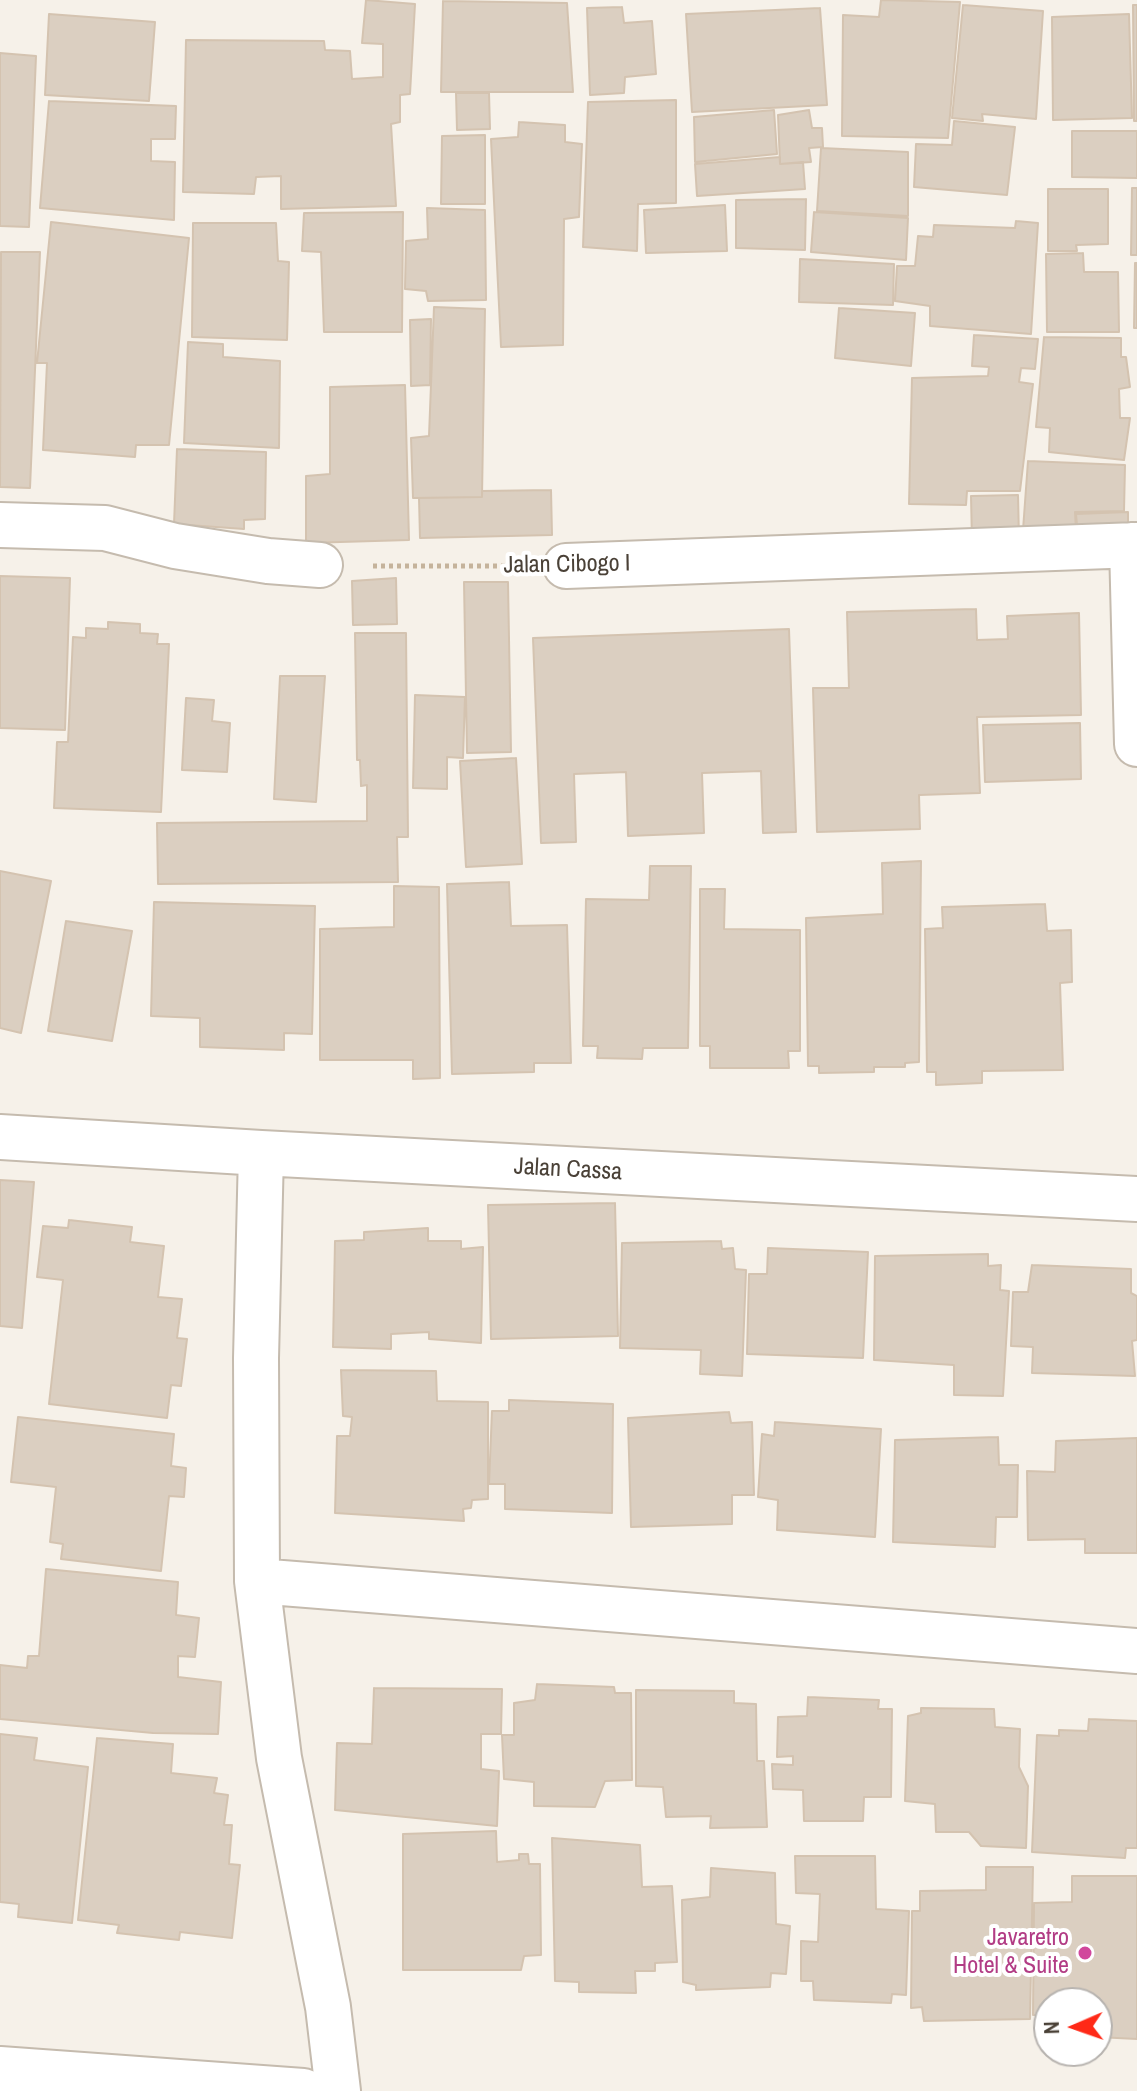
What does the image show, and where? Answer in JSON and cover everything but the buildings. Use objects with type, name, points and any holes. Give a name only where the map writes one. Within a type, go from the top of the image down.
[{"type":"street","points":[[0,525],[105,528],[175,546],[268,561],[320,565]]},
{"type":"street","points":[[1134,545],[1137,744]]},
{"type":"street","name":"Jalan Cibogo I","points":[[566,566],[1134,545]]},
{"type":"street","name":"Jalan Cassa","points":[[0,1137],[1137,1199]]},
{"type":"street","points":[[261,1153],[256,1358],[257,1581],[279,1758],[328,2007],[338,2091]]},
{"type":"street","points":[[257,1581],[1137,1651]]},
{"type":"street","points":[[0,2069],[303,2091]]},
{"type":"path","name":"Jalan Cibogo I","points":[[320,565],[566,566]]},
{"type":"place","name":"Javaretro Hotel & Suite","points":[[1085,1953]]}]
